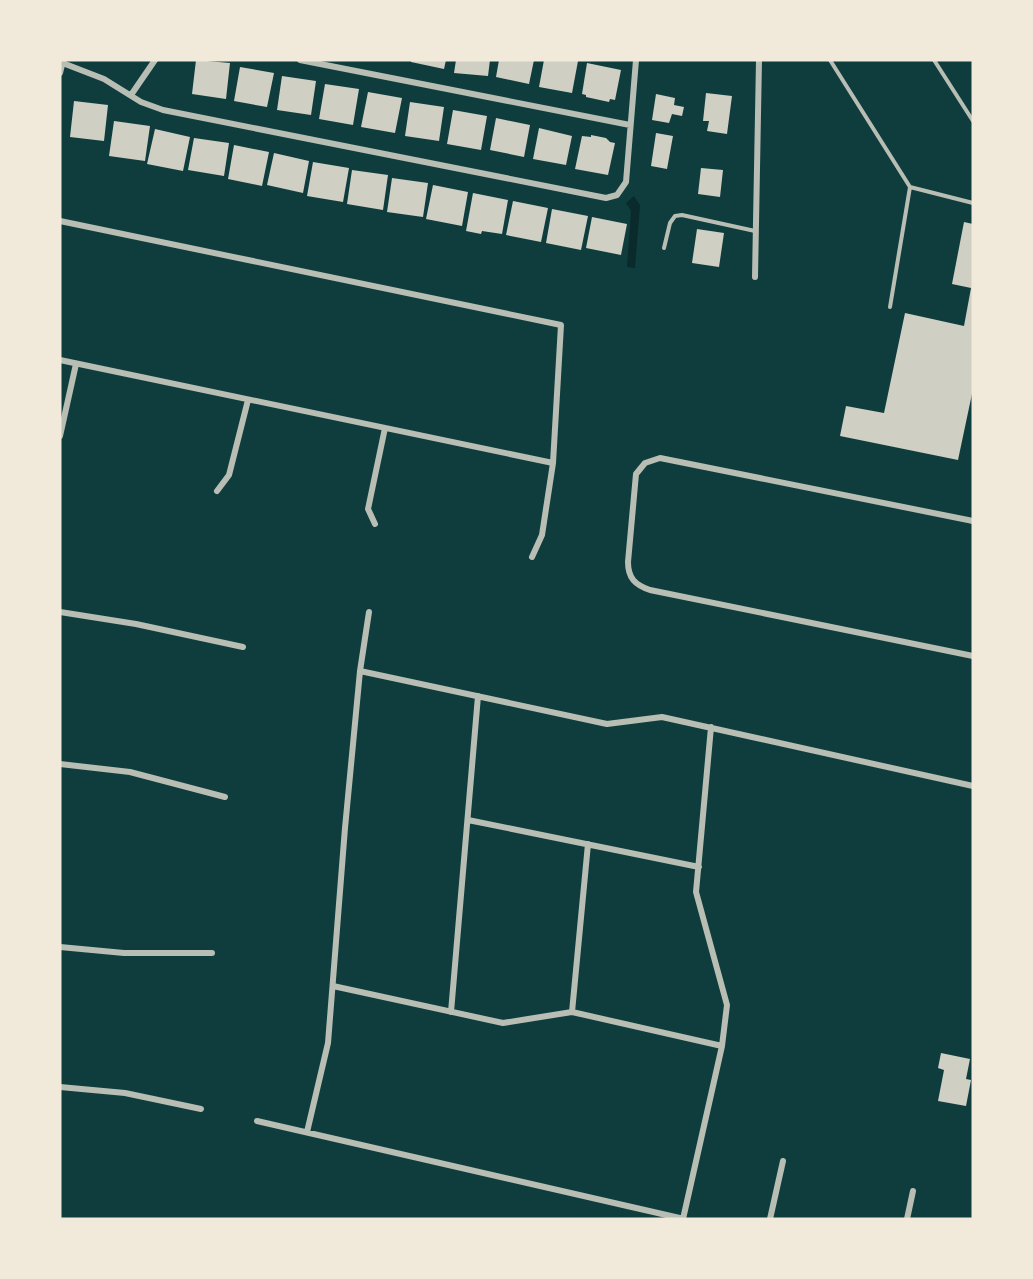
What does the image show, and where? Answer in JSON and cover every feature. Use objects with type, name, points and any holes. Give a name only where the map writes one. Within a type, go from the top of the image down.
[{"type":"street","points":[[131,95],[155,60]]},
{"type":"street","points":[[300,60],[630,125]]},
{"type":"street","points":[[60,73],[61,62],[104,79],[151,106],[175,112],[606,198],[617,195],[626,182],[636,60]]},
{"type":"street","points":[[756,277],[759,60]]},
{"type":"street","points":[[60,221],[561,325],[553,464],[543,535],[532,557]]},
{"type":"street","points":[[60,360],[553,464]]},
{"type":"street","points":[[60,436],[76,364]]},
{"type":"street","points":[[217,491],[229,475],[248,400]]},
{"type":"street","points":[[375,524],[368,509],[385,428]]},
{"type":"street","points":[[973,521],[660,458],[645,463],[636,474],[628,562],[628,571],[634,583],[650,590],[973,656]]},
{"type":"street","points":[[60,612],[136,624],[243,647]]},
{"type":"street","points":[[307,1132],[328,1043],[345,828],[360,671],[369,612]]},
{"type":"street","points":[[360,671],[607,724],[662,717],[973,786]]},
{"type":"street","points":[[451,1012],[478,696]]},
{"type":"street","points":[[257,1121],[684,1219],[722,1046],[727,1005],[696,892],[711,727]]},
{"type":"street","points":[[60,764],[129,772],[225,798]]},
{"type":"street","points":[[468,820],[699,867]]},
{"type":"street","points":[[572,1012],[588,844]]},
{"type":"street","points":[[60,947],[124,953],[212,953]]},
{"type":"street","points":[[333,987],[502,1023],[572,1012],[722,1046]]},
{"type":"street","points":[[60,1087],[125,1093],[201,1109]]},
{"type":"street","points":[[770,1219],[783,1161]]},
{"type":"street","points":[[907,1219],[913,1191]]},
{"type":"lane","points":[[830,60],[910,187],[890,308]]},
{"type":"lane","points":[[934,60],[973,121]]},
{"type":"lane","points":[[910,187],[973,203]]},
{"type":"lane","points":[[664,248],[670,223],[675,216],[682,215],[756,231]]},
{"type":"water","points":[[634,196],[640,205],[635,268],[627,267],[631,211],[626,203]]},
{"type":"building","points":[[196,60],[230,63],[226,99],[192,94]]},
{"type":"building","points":[[411,60],[446,60],[444,69],[411,62]]},
{"type":"building","points":[[456,60],[490,60],[488,76],[454,73]]},
{"type":"building","points":[[499,60],[534,60],[529,84],[496,77]]},
{"type":"building","points":[[544,60],[578,61],[572,93],[539,87]]},
{"type":"building","points":[[587,63],[621,70],[615,100],[610,99],[609,102],[582,94]]},
{"type":"building","points":[[240,67],[274,73],[267,107],[234,101]]},
{"type":"building","points":[[282,76],[316,81],[311,115],[277,110]]},
{"type":"building","points":[[325,84],[359,89],[353,125],[319,119]]},
{"type":"building","points":[[368,92],[402,98],[395,133],[361,127]]},
{"type":"building","points":[[706,93],[732,96],[727,134],[707,131],[709,121],[703,121]]},
{"type":"building","points":[[656,94],[675,98],[674,105],[684,107],[682,116],[672,114],[669,123],[652,120]]},
{"type":"building","points":[[74,101],[108,105],[104,141],[70,137]]},
{"type":"building","points":[[410,102],[444,107],[439,141],[405,136]]},
{"type":"building","points":[[453,110],[487,116],[481,150],[447,144]]},
{"type":"building","points":[[496,118],[530,125],[524,157],[490,150]]},
{"type":"building","points":[[114,121],[150,126],[145,161],[109,156]]},
{"type":"building","points":[[539,128],[572,136],[566,165],[533,159]]},
{"type":"building","points":[[155,129],[190,137],[183,171],[147,164]]},
{"type":"building","points":[[656,133],[673,136],[667,169],[651,166]]},
{"type":"building","points":[[591,135],[606,138],[615,143],[608,175],[575,169],[582,136],[591,137]]},
{"type":"building","points":[[194,138],[229,143],[224,176],[188,170]]},
{"type":"building","points":[[234,145],[269,152],[262,186],[228,179]]},
{"type":"building","points":[[274,153],[309,161],[303,193],[267,185]]},
{"type":"building","points":[[313,162],[349,168],[343,202],[307,196]]},
{"type":"building","points":[[701,168],[723,170],[720,197],[698,194]]},
{"type":"building","points":[[352,170],[388,175],[383,210],[347,204]]},
{"type":"building","points":[[392,178],[428,183],[423,217],[387,212]]},
{"type":"building","points":[[433,185],[468,192],[462,226],[426,219]]},
{"type":"building","points":[[473,193],[508,200],[502,234],[466,231]]},
{"type":"building","points":[[513,201],[548,208],[541,242],[506,235]]},
{"type":"building","points":[[552,209],[588,216],[581,250],[546,243]]},
{"type":"building","points":[[592,217],[627,224],[621,255],[586,248]]},
{"type":"building","points":[[964,222],[973,224],[973,389],[958,460],[840,436],[846,406],[884,413],[905,313],[964,326],[971,288],[952,284]]},
{"type":"building","points":[[697,229],[724,233],[719,267],[692,263]]},
{"type":"building","points":[[941,1053],[970,1059],[966,1079],[971,1080],[966,1106],[938,1101],[944,1070],[938,1068]]}]
